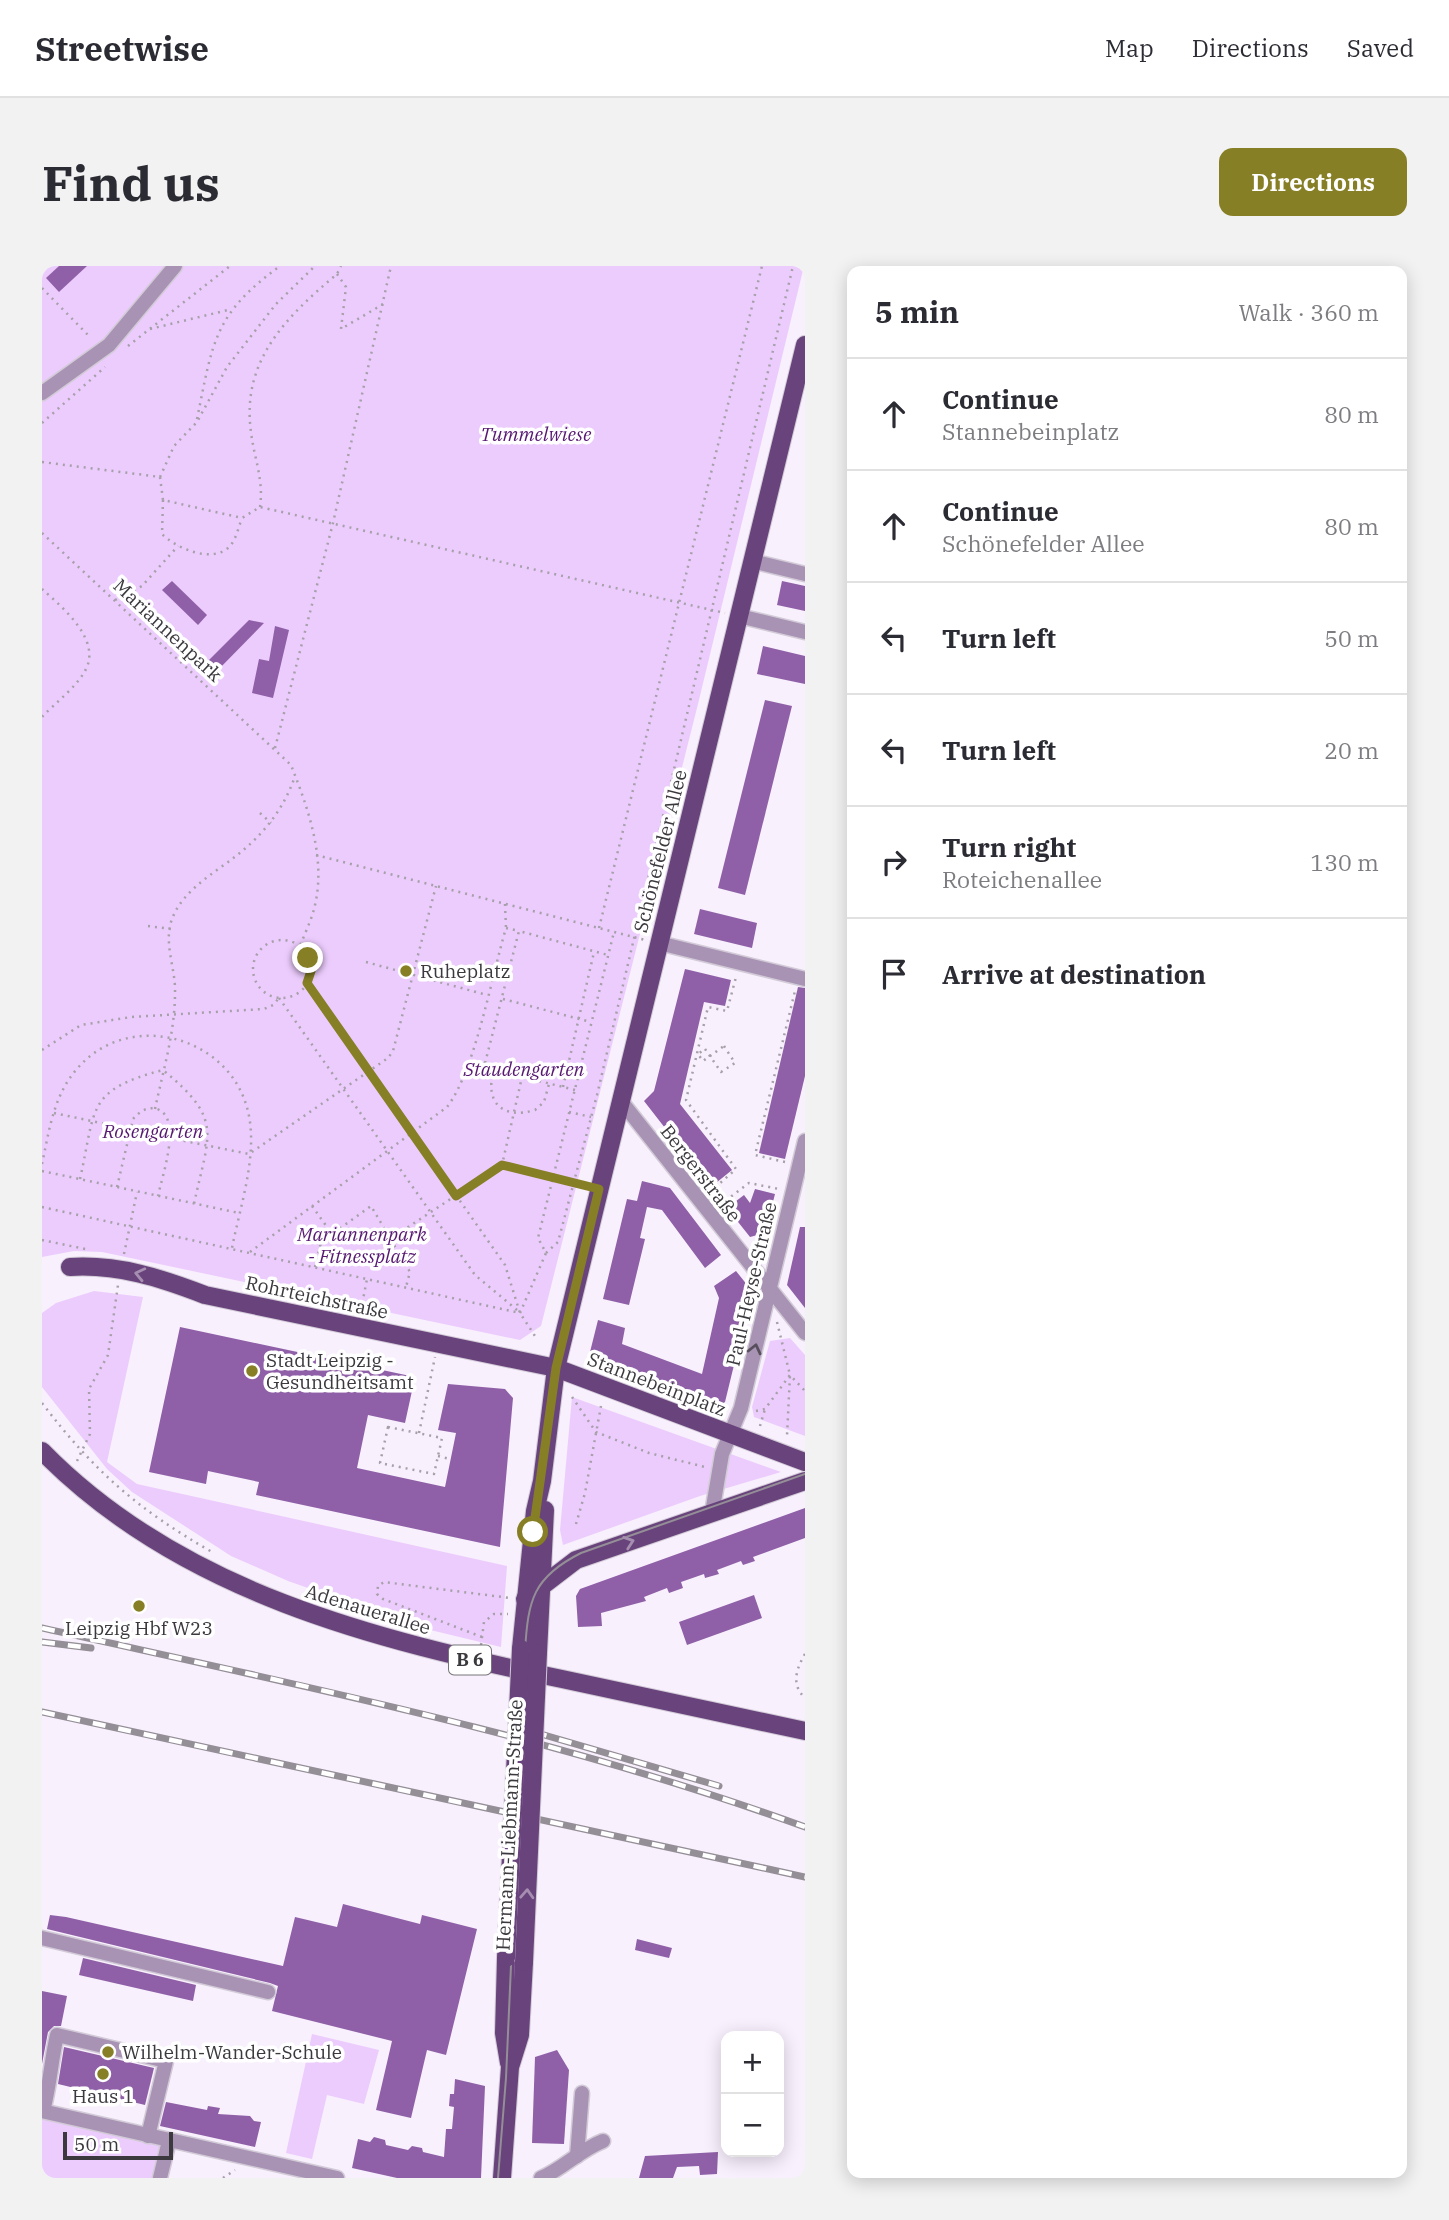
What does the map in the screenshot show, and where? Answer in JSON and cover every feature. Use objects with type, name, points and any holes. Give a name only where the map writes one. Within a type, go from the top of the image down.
[{"type":"main road","name":"Schönefelder Allee","points":[[556,1368],[805,345]]},
{"type":"main road","name":"Rohrteichstraße","points":[[70,1267],[120,1269],[163,1279],[205,1295],[556,1368]]},
{"type":"main road","name":"Stannebeinplatz","points":[[531,1595],[537,1563],[542,1481],[556,1368],[805,1462]]},
{"type":"main road","name":"Adenauerallee","points":[[42,1451],[104,1506],[180,1555],[250,1591],[322,1619],[425,1650],[805,1731]]},
{"type":"main road","points":[[531,1595],[565,1565],[805,1481]]},
{"type":"main road","points":[[537,1563],[565,1565]]},
{"type":"main road","name":"Hermann-Liebmann-Straße","points":[[502,2178],[513,2059],[520,2035],[517,1960],[531,1652],[531,1595]]},
{"type":"street","points":[[42,393],[109,345],[175,266]]},
{"type":"street","points":[[752,561],[805,574]]},
{"type":"street","points":[[739,615],[805,632]]},
{"type":"street","points":[[659,943],[802,979]]},
{"type":"street","name":"Bergerstraße","points":[[621,1101],[805,1333]]},
{"type":"street","name":"Paul-Heyse-Straße","points":[[731,1435],[741,1408],[805,1141]]},
{"type":"street","name":"Stannebeinplatz","points":[[712,1513],[724,1449],[731,1435]]},
{"type":"street","points":[[42,1938],[268,1992]]},
{"type":"street","points":[[148,2136],[166,2061],[57,2035],[51,2061],[53,2071],[42,2111],[169,2141],[337,2178]]},
{"type":"street","points":[[577,2156],[582,2093]]},
{"type":"street","points":[[160,2178],[169,2141]]},
{"type":"street","points":[[541,2178],[561,2169],[583,2149],[603,2141]]},
{"type":"path","points":[[122,352],[146,330],[229,266]]},
{"type":"path","points":[[197,422],[211,353],[230,310],[255,285],[280,266]]},
{"type":"path","points":[[315,266],[276,304],[227,368],[197,422],[174,446],[160,477],[163,500],[162,534],[178,546],[198,552],[226,549],[233,541],[242,518],[260,507],[680,604],[739,615]]},
{"type":"path","points":[[260,507],[263,489],[248,406],[251,381],[263,353],[295,314],[337,274],[341,266]]},
{"type":"path","points":[[275,748],[333,523],[385,303],[391,266]]},
{"type":"path","points":[[599,928],[762,266]]},
{"type":"path","points":[[520,1312],[546,1253],[558,1242],[591,1117],[793,266]]},
{"type":"path","points":[[337,274],[346,287],[341,329],[385,303]]},
{"type":"path","points":[[42,288],[89,336]]},
{"type":"path","points":[[146,330],[230,310]]},
{"type":"path","points":[[42,423],[114,359]]},
{"type":"path","points":[[42,462],[160,477]]},
{"type":"path","points":[[163,500],[242,518]]},
{"type":"path","name":"Mariannenpark","points":[[42,533],[291,765],[310,813],[316,855],[315,904],[300,946]]},
{"type":"path","points":[[115,600],[142,586],[178,546]]},
{"type":"path","points":[[42,589],[79,627],[89,652],[85,670],[42,718]]},
{"type":"path","points":[[155,1109],[174,1014],[175,983],[169,941],[172,919],[196,885],[238,855],[271,823],[295,776]]},
{"type":"path","points":[[260,813],[271,823]]},
{"type":"path","points":[[316,855],[659,943]]},
{"type":"path","points":[[170,1138],[249,1154],[388,1059],[393,1051],[436,886]]},
{"type":"path","points":[[249,1253],[413,1133],[447,1107],[457,1094],[506,928],[505,904]]},
{"type":"path","points":[[148,926],[171,929]]},
{"type":"path","points":[[506,928],[608,955]]},
{"type":"path","points":[[484,1067],[519,931]]},
{"type":"path","points":[[546,1253],[538,1238],[614,932]]},
{"type":"path","points":[[275,941],[288,941],[300,946],[310,962],[307,983],[295,994],[279,998],[268,994],[256,983],[253,971],[256,957],[262,947],[275,941]]},
{"type":"path","points":[[563,1087],[594,952]]},
{"type":"path","points":[[366,962],[486,995]]},
{"type":"path","points":[[700,1201],[736,1170],[686,1100],[708,1007],[727,1011],[739,963]]},
{"type":"path","points":[[799,1166],[755,1155],[802,979]]},
{"type":"path","points":[[307,983],[505,1265],[520,1312],[535,1336]]},
{"type":"path","points":[[42,1050],[81,1025],[174,1014],[264,1009],[274,1005],[279,998]]},
{"type":"path","points":[[279,998],[475,1275],[520,1312]]},
{"type":"path","points":[[502,999],[591,1023]]},
{"type":"path","points":[[42,1164],[54,1113],[68,1080],[97,1051],[138,1036],[170,1037],[206,1051],[235,1081],[249,1114],[249,1154],[232,1249]]},
{"type":"path","points":[[698,1054],[703,1061],[710,1056],[724,1046],[735,1063],[720,1072],[710,1056],[705,1049],[698,1054]]},
{"type":"path","points":[[468,1064],[575,1090]]},
{"type":"path","points":[[494,1069],[490,1093],[495,1103],[513,1113],[535,1110],[544,1101],[549,1083]]},
{"type":"path","points":[[80,1179],[100,1102],[117,1085],[163,1070]]},
{"type":"path","points":[[163,1070],[191,1092],[201,1107],[208,1129],[194,1204]]},
{"type":"path","points":[[390,1239],[502,1165],[522,1076]]},
{"type":"path","points":[[117,1187],[130,1129],[138,1113],[155,1109]]},
{"type":"path","points":[[155,1109],[168,1119],[170,1138],[158,1196]]},
{"type":"path","points":[[569,1111],[591,1117]]},
{"type":"path","points":[[54,1113],[130,1129]]},
{"type":"path","points":[[502,1165],[599,1189]]},
{"type":"path","points":[[42,1171],[239,1213]]},
{"type":"path","points":[[710,1214],[749,1183],[792,1192]]},
{"type":"path","points":[[68,1476],[90,1434],[89,1389],[108,1354],[120,1269],[137,1192]]},
{"type":"path","points":[[312,1206],[332,1234]]},
{"type":"path","points":[[315,1267],[321,1242],[371,1206],[410,1272],[406,1287]]},
{"type":"path","points":[[42,1207],[520,1312]]},
{"type":"path","points":[[42,1240],[96,1251]]},
{"type":"path","points":[[357,1327],[367,1279]]},
{"type":"path","points":[[769,1289],[790,1375],[787,1436]]},
{"type":"path","points":[[419,1434],[438,1344]]},
{"type":"path","points":[[790,1375],[805,1391]]},
{"type":"path","points":[[760,1426],[765,1409],[790,1375]]},
{"type":"path","points":[[572,1397],[596,1432],[649,1453],[719,1470]]},
{"type":"path","points":[[42,1403],[81,1453],[121,1492],[178,1532],[218,1555]]},
{"type":"path","points":[[576,1524],[585,1493],[601,1406]]},
{"type":"path","points":[[752,1412],[765,1409]]},
{"type":"path","points":[[388,1427],[442,1438],[438,1456],[434,1474],[380,1463],[388,1427]]},
{"type":"path","points":[[438,1456],[450,1459]]},
{"type":"path","points":[[506,1614],[494,1614],[484,1622],[482,1637],[383,1599],[377,1594],[378,1586],[383,1583],[531,1595]]},
{"type":"path","points":[[805,1654],[796,1676],[797,1686],[805,1698]]},
{"type":"green space","points":[[42,266],[804,266],[698,704],[541,1326],[520,1340],[102,1252],[74,1251],[42,1257]]},
{"type":"green space","points":[[94,1291],[143,1297],[107,1462],[137,1484],[507,1566],[501,1647],[422,1628],[288,1581],[231,1556],[132,1492],[107,1469],[42,1387],[42,1313],[56,1303]]},
{"type":"green space","points":[[790,1338],[805,1355],[805,1436],[754,1417],[752,1407],[770,1341]]},
{"type":"green space","points":[[572,1397],[781,1472],[700,1496],[563,1545],[560,1530]]},
{"type":"green space","points":[[312,2034],[379,2050],[364,2104],[327,2095],[312,2159],[286,2153]]},
{"type":"green space","points":[[42,2117],[161,2145],[153,2178],[42,2178]]},
{"type":"building","points":[[59,266],[87,266],[59,292],[46,278]]},
{"type":"building","points":[[172,581],[207,615],[198,625],[162,590]]},
{"type":"building","points":[[782,581],[805,586],[805,611],[777,605]]},
{"type":"building","points":[[249,620],[264,623],[214,674],[205,664]]},
{"type":"building","points":[[275,626],[289,630],[273,698],[252,693],[259,659],[269,661]]},
{"type":"building","points":[[763,646],[805,656],[805,684],[757,674]]},
{"type":"building","points":[[765,700],[792,706],[745,895],[718,888]]},
{"type":"building","points":[[700,909],[757,923],[752,948],[694,934]]},
{"type":"building","points":[[685,969],[731,980],[725,1006],[704,1002],[680,1104],[732,1170],[711,1187],[644,1101],[654,1091]]},
{"type":"building","points":[[798,987],[805,988],[805,1076],[785,1159],[759,1153]]},
{"type":"building","points":[[642,1181],[670,1188],[721,1255],[705,1268],[662,1210],[647,1207],[640,1238],[645,1239],[629,1305],[603,1299],[627,1199],[637,1201]]},
{"type":"building","points":[[755,1189],[775,1194],[765,1233],[750,1237],[727,1208],[744,1195],[750,1203]]},
{"type":"building","points":[[800,1227],[805,1227],[805,1308],[787,1285]]},
{"type":"building","points":[[736,1271],[752,1291],[725,1402],[718,1407],[588,1360],[598,1320],[625,1328],[622,1344],[702,1374],[719,1298],[714,1286]]},
{"type":"building","points":[[180,1327],[415,1377],[405,1423],[368,1415],[357,1468],[445,1487],[456,1433],[438,1430],[448,1384],[505,1389],[513,1398],[500,1547],[256,1495],[259,1482],[208,1471],[206,1484],[149,1472]]},
{"type":"building","points":[[805,1508],[805,1538],[753,1557],[755,1561],[743,1565],[741,1561],[717,1570],[719,1574],[705,1578],[704,1574],[681,1582],[683,1588],[669,1593],[667,1588],[644,1597],[646,1601],[601,1613],[602,1626],[578,1627],[576,1596],[580,1589]]},
{"type":"building","points":[[754,1595],[762,1618],[687,1645],[679,1622]]},
{"type":"building","points":[[343,1904],[420,1924],[422,1915],[477,1929],[446,2055],[427,2050],[411,2118],[376,2110],[392,2041],[272,2011],[278,1986],[270,1983],[47,1929],[50,1915],[66,1917],[283,1966],[295,1917],[337,1927]]},
{"type":"building","points":[[637,1939],[672,1948],[669,1958],[635,1950]]},
{"type":"building","points":[[83,1958],[196,1985],[193,2001],[79,1975]]},
{"type":"building","points":[[42,1991],[67,1996],[61,2026],[54,2026],[48,2032],[42,2064]]},
{"type":"building","name":"Haus 1","points":[[64,2047],[154,2068],[145,2105],[58,2084]]},
{"type":"building","points":[[557,2050],[569,2070],[564,2144],[532,2143],[535,2057]]},
{"type":"building","points":[[455,2079],[485,2086],[481,2178],[397,2178],[352,2168],[358,2139],[370,2142],[374,2137],[385,2140],[386,2145],[408,2150],[412,2146],[422,2148],[423,2152],[444,2157],[446,2129],[452,2129],[454,2107],[449,2106],[450,2094],[454,2094]]},
{"type":"building","points":[[166,2102],[207,2110],[208,2106],[220,2108],[218,2114],[250,2116],[254,2121],[261,2122],[255,2147],[160,2126]]},
{"type":"building","points":[[718,2152],[717,2174],[700,2175],[699,2166],[677,2167],[673,2178],[639,2178],[645,2156]]},
{"type":"tram line","points":[[498,2178],[506,2078],[525,1651],[528,1618],[536,1592],[552,1571],[581,1553],[805,1474]]},
{"type":"railway","points":[[42,1628],[331,1692],[523,1740],[618,1766],[805,1827]]},
{"type":"railway","points":[[42,1642],[91,1648]]},
{"type":"railway","points":[[42,1712],[805,1877]]},
{"type":"railway","points":[[534,1732],[719,1786]]},
{"type":"place","name":"Ruheplatz","points":[[406,971]]},
{"type":"place","name":"Stadt Leipzig - Gesundheitsamt","points":[[252,1371]]},
{"type":"place","name":"Leipzig Hbf W23","points":[[139,1606]]},
{"type":"place","name":"Wilhelm-Wander-Schule","points":[[108,2052]]},
{"type":"place","name":"Haus 1","points":[[103,2074]]},
{"type":"route","points":[[308,958],[311,971],[307,983],[456,1196],[502,1165],[599,1189],[556,1368],[533,1532]]},
{"type":"park label","name":"Tummelwiese","points":[[536,434]]},
{"type":"park label","name":"Staudengarten","points":[[524,1069]]},
{"type":"park label","name":"Rosengarten","points":[[153,1131]]},
{"type":"park label","name":"Mariannenpark - Fitnessplatz","points":[[362,1245]]}]
